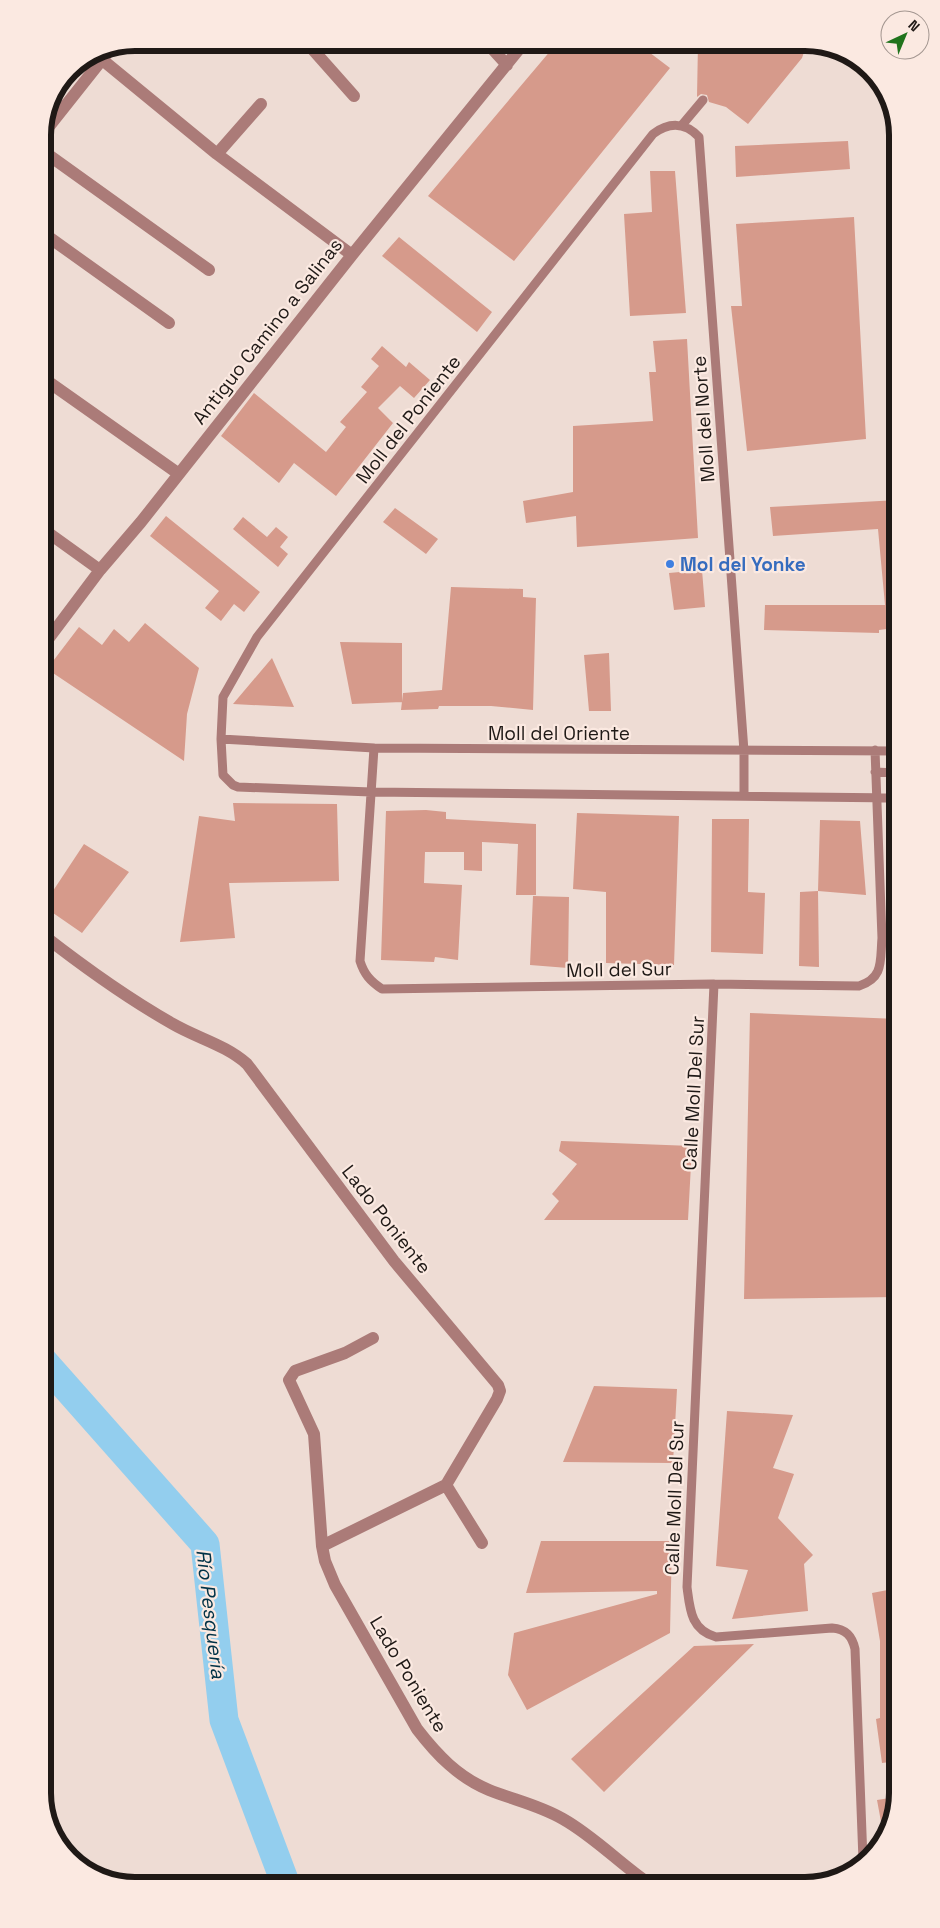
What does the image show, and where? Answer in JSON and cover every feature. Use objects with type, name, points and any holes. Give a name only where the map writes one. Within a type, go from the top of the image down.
[{"type":"street","points":[[315,51],[354,96]]},
{"type":"street","points":[[494,51],[507,65]]},
{"type":"street","name":"Antiguo Camino a Salinas","points":[[51,635],[100,570],[518,51]]},
{"type":"street","points":[[101,59],[217,154],[352,255]]},
{"type":"street","points":[[53,120],[94,62]]},
{"type":"street","points":[[217,154],[261,104]]},
{"type":"street","points":[[51,157],[209,270]]},
{"type":"street","points":[[51,238],[169,323]]},
{"type":"street","points":[[51,384],[179,474]]},
{"type":"street","points":[[51,535],[100,570]]},
{"type":"street","name":"Lado Poniente","points":[[51,941],[130,999],[175,1025],[232,1053],[247,1064],[394,1261],[496,1381],[500,1391],[497,1399],[446,1485]]},
{"type":"street","name":"Lado Poniente","points":[[373,1338],[345,1353],[295,1371],[289,1380],[314,1434],[322,1546],[329,1571],[352,1616],[417,1729],[433,1751],[473,1782],[547,1810],[565,1820],[639,1877]]},
{"type":"street","points":[[322,1546],[446,1485],[482,1543]]},
{"type":"lane","points":[[682,125],[704,100]]},
{"type":"lane","name":"Moll del Poniente","points":[[682,125],[668,126],[653,134],[257,637],[223,697],[221,739],[223,775],[233,785],[371,792],[889,798]]},
{"type":"lane","name":"Moll del Norte","points":[[682,125],[691,129],[699,137],[744,751]]},
{"type":"lane","name":"Moll del Oriente","points":[[221,739],[374,748],[889,751]]},
{"type":"lane","name":"Moll del Sur","points":[[374,748],[360,961],[363,971],[372,982],[382,988],[714,984],[859,986],[875,978],[879,970],[882,938],[876,798],[876,750]]},
{"type":"lane","points":[[744,751],[744,795]]},
{"type":"lane","points":[[876,772],[889,773]]},
{"type":"lane","name":"Calle Moll Del Sur","points":[[714,984],[687,1587],[690,1615],[702,1631],[716,1637],[832,1628],[840,1629],[850,1635],[855,1649],[863,1853]]},
{"type":"building","points":[[550,51],[648,51],[670,68],[514,261],[428,196]]},
{"type":"building","points":[[698,51],[804,51],[802,58],[748,124],[726,107],[709,102],[707,95],[701,94],[697,97]]},
{"type":"building","points":[[848,141],[850,169],[736,177],[735,146]]},
{"type":"building","points":[[650,171],[675,171],[686,313],[630,316],[624,214],[652,212]]},
{"type":"building","points":[[854,217],[866,439],[747,451],[731,306],[742,306],[736,224]]},
{"type":"building","points":[[399,237],[492,312],[477,332],[382,256]]},
{"type":"building","points":[[687,339],[698,538],[577,547],[576,516],[526,523],[523,501],[573,492],[573,426],[653,421],[649,372],[656,372],[653,341]]},
{"type":"building","points":[[382,346],[406,367],[409,362],[430,380],[414,398],[400,386],[378,408],[393,423],[336,496],[294,463],[279,483],[221,436],[254,393],[326,452],[346,427],[340,422],[367,392],[361,387],[379,366],[371,359]]},
{"type":"building","points":[[889,500],[889,638],[887,629],[879,630],[879,633],[764,630],[765,605],[885,605],[878,529],[773,536],[770,507]]},
{"type":"building","points":[[395,508],[438,539],[426,554],[383,522]]},
{"type":"building","points":[[166,516],[260,592],[244,612],[234,604],[221,621],[205,608],[219,591],[150,536]]},
{"type":"building","points":[[243,517],[267,537],[276,527],[288,537],[280,547],[288,554],[278,567],[233,529]]},
{"type":"building","points":[[702,570],[705,607],[674,610],[669,573]]},
{"type":"building","points":[[451,587],[523,589],[523,597],[536,598],[533,710],[491,706],[439,706],[438,709],[401,710],[403,693],[442,690]]},
{"type":"building","points":[[145,623],[199,668],[187,714],[184,761],[51,672],[51,664],[79,627],[102,645],[114,629],[129,642]]},
{"type":"building","points":[[340,642],[402,643],[402,702],[352,704]]},
{"type":"building","points":[[609,653],[611,711],[589,711],[584,655]]},
{"type":"building","points":[[272,658],[294,707],[233,704]]},
{"type":"building","points":[[233,803],[337,804],[339,881],[229,883],[235,938],[180,942],[199,816],[235,821]]},
{"type":"building","points":[[426,810],[446,812],[446,819],[536,824],[536,895],[516,895],[518,844],[482,842],[482,871],[464,870],[464,852],[425,852],[424,883],[462,885],[458,960],[435,957],[434,962],[381,960],[386,811]]},
{"type":"building","points":[[577,813],[679,816],[674,965],[606,963],[606,892],[573,889]]},
{"type":"building","points":[[712,819],[749,819],[748,892],[765,893],[763,954],[711,952]]},
{"type":"building","points":[[820,820],[860,821],[866,895],[818,891]]},
{"type":"building","points":[[84,844],[129,872],[82,933],[51,912],[51,894]]},
{"type":"building","points":[[818,891],[819,967],[799,966],[800,892]]},
{"type":"building","points":[[533,896],[569,897],[568,968],[530,965]]},
{"type":"building","points":[[750,1013],[889,1019],[889,1297],[744,1299]]},
{"type":"building","points":[[561,1141],[692,1146],[688,1220],[544,1220],[559,1201],[552,1194],[577,1164],[559,1151]]},
{"type":"building","points":[[594,1386],[677,1389],[673,1463],[563,1462]]},
{"type":"building","points":[[727,1411],[793,1415],[773,1468],[794,1474],[778,1518],[813,1555],[804,1564],[808,1611],[732,1619],[748,1570],[716,1566]]},
{"type":"building","points":[[541,1541],[672,1541],[670,1633],[527,1710],[508,1675],[514,1633],[657,1594],[657,1591],[526,1593]]},
{"type":"building","points":[[889,1590],[889,1762],[882,1763],[876,1719],[880,1718],[880,1641],[872,1593]]},
{"type":"building","points":[[754,1644],[604,1792],[571,1759],[694,1646]]},
{"type":"building","points":[[889,1798],[882,1826],[877,1800]]},
{"type":"waterway","name":"Río Pesquería","points":[[51,1370],[205,1544],[224,1720],[283,1877]]},
{"type":"place","name":"Mol del Yonke","points":[[670,564]]}]
